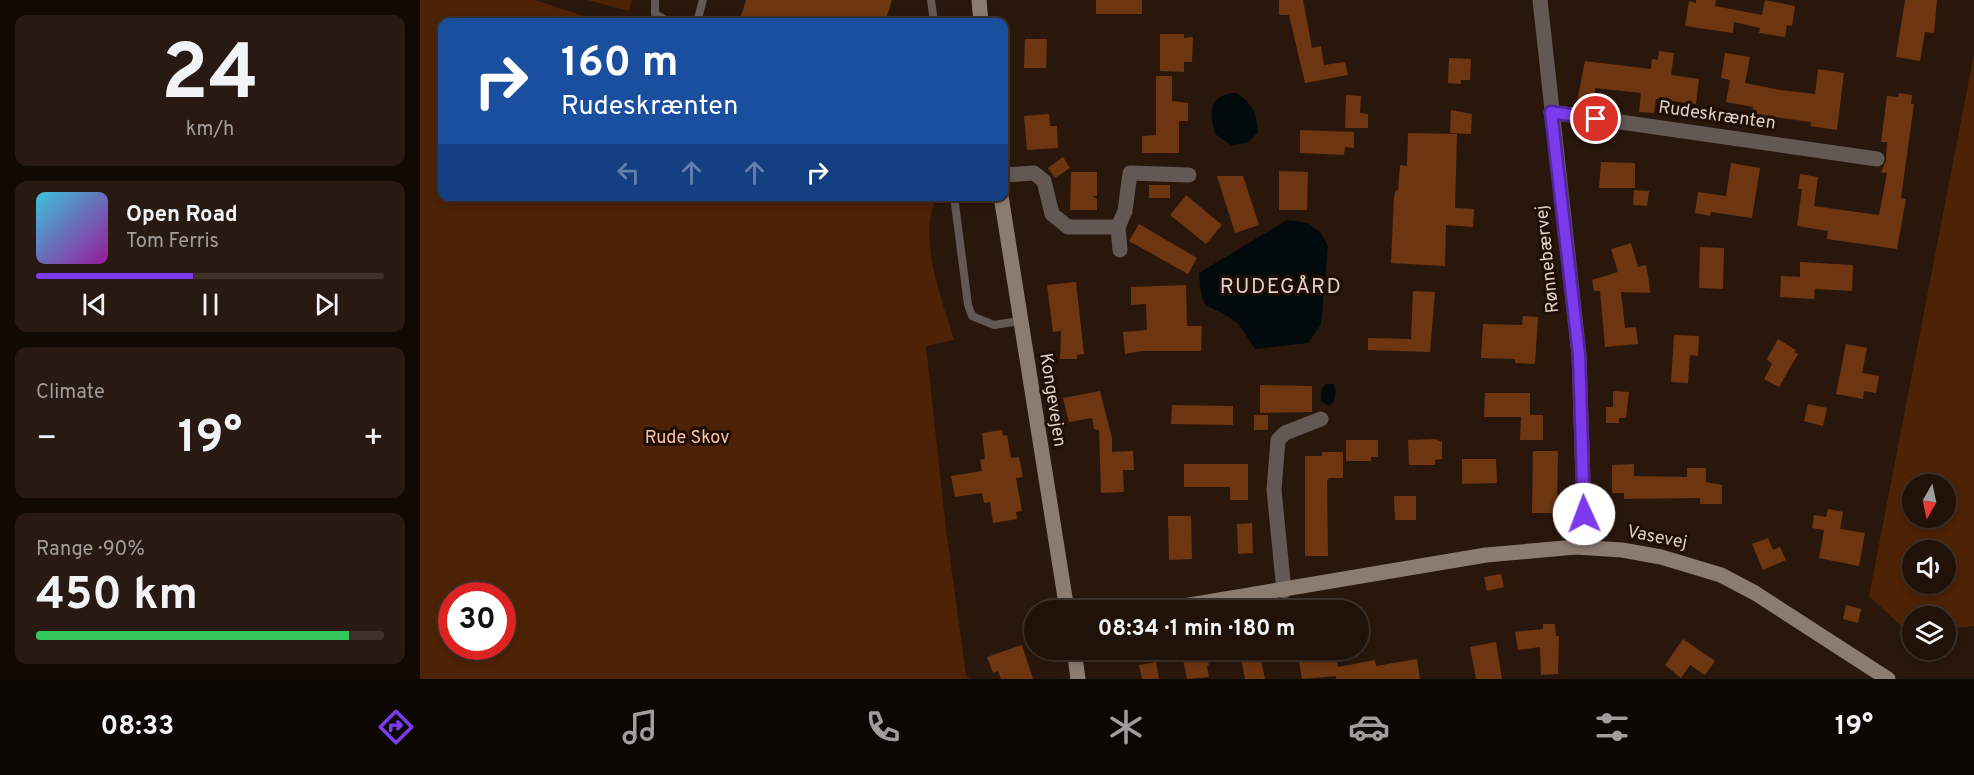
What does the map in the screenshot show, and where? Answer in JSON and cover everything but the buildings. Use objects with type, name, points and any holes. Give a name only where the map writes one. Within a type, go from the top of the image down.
[{"type":"street","points":[[979,0],[981,18]]},
{"type":"street","name":"Rønnebærvej","points":[[1540,0],[1579,355],[1584,514]]},
{"type":"street","name":"Rudeskrænten","points":[[1551,112],[1877,159]]},
{"type":"street","points":[[1008,175],[1034,173],[1044,180],[1052,214],[1068,226],[1118,227]]},
{"type":"street","points":[[1120,250],[1118,227],[1125,211],[1130,173],[1189,175]]},
{"type":"street","name":"Kongevejen","points":[[1002,201],[1019,321],[1065,600]]},
{"type":"street","points":[[1284,591],[1274,490],[1278,440],[1285,433],[1321,419]]},
{"type":"street","name":"Vasevej","points":[[1225,600],[1486,555],[1576,547],[1622,550],[1661,557],[1721,575],[1755,593],[1888,679]]},
{"type":"street","points":[[1075,660],[1078,679]]},
{"type":"lane","points":[[655,0],[655,14],[662,18]]},
{"type":"lane","points":[[698,18],[703,0]]},
{"type":"lane","points":[[931,0],[933,18]]},
{"type":"lane","points":[[955,201],[968,305],[972,316],[994,325],[1019,321]]},
{"type":"green space","name":"Rude Skov","points":[[420,0],[535,0],[589,18],[438,18],[438,201],[935,201],[929,232],[930,250],[933,269],[954,340],[926,346],[946,529],[966,675],[970,679],[420,679]]},
{"type":"green space","points":[[587,0],[632,0],[629,11]]},
{"type":"green space","points":[[1974,54],[1974,626],[1956,628],[1956,606],[1902,606],[1902,627],[1869,596]]},
{"type":"shaded area","points":[[1236,93],[1253,109],[1258,132],[1247,143],[1231,145],[1215,134],[1212,111],[1215,101],[1220,97]]},
{"type":"shaded area","points":[[1287,220],[1308,223],[1320,232],[1328,246],[1321,324],[1308,343],[1255,349],[1236,322],[1205,302],[1202,297],[1199,273]]},
{"type":"shaded area","points":[[1326,384],[1333,384],[1336,390],[1334,402],[1328,406],[1321,401],[1322,388]]},
{"type":"district","name":"RUDEGÅRD","points":[[1281,287]]},
{"type":"route","points":[[1584,514],[1579,355],[1551,112],[1596,119]]}]
